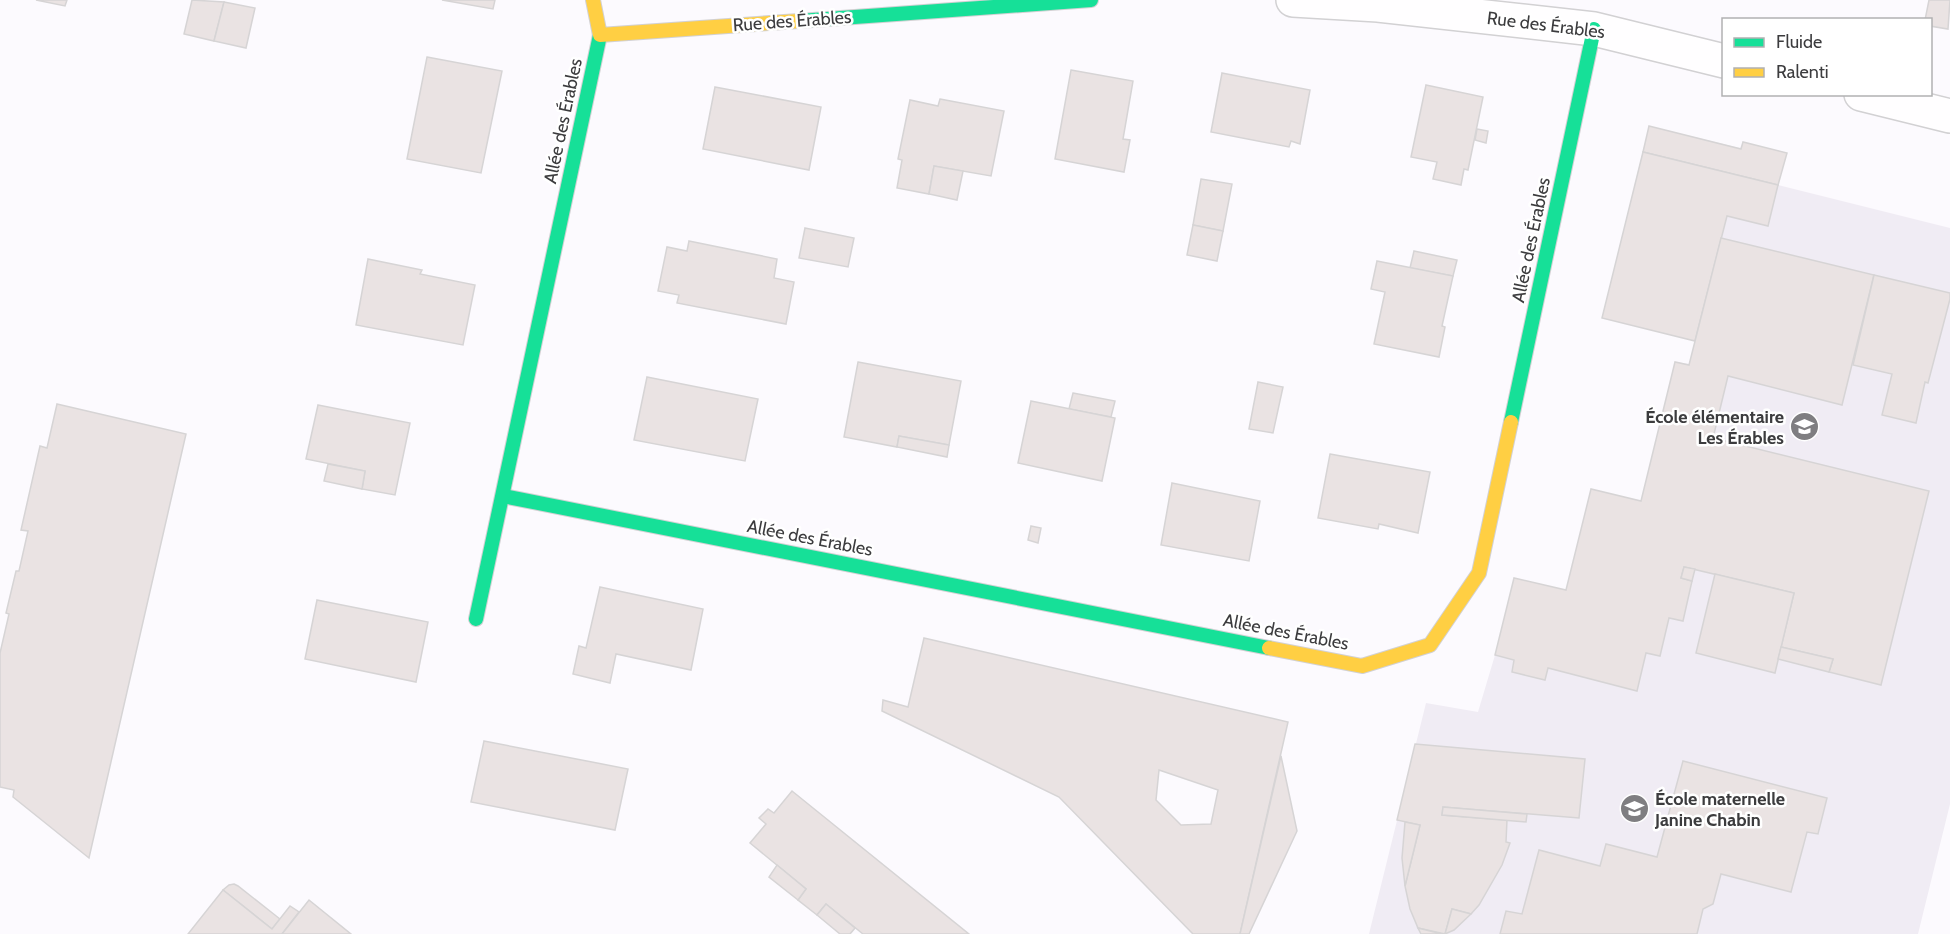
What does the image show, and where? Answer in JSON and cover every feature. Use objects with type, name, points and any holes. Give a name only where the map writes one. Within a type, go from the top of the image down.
[{"type":"street","points":[[593,0],[600,35]]},
{"type":"street","name":"Rue des Érables","points":[[600,35],[1091,0]]},
{"type":"street","name":"Rue des Érables","points":[[1293,0],[1378,5],[1594,29],[1722,61]]},
{"type":"street","name":"Allée des Érables","points":[[503,496],[1362,666],[1430,645],[1479,573],[1594,29]]},
{"type":"street","name":"Allée des Érables","points":[[476,619],[600,35]]},
{"type":"street","points":[[1869,96],[1950,116]]},
{"type":"shaded area","name":"École élémentaire Les Érables","points":[[1649,126],[1740,148],[1743,142],[1787,153],[1778,185],[1950,228],[1950,804],[1918,934],[1369,934],[1426,703],[1478,712],[1514,578],[1566,590],[1591,489],[1641,501],[1675,362],[1690,364],[1695,341],[1602,318]]},
{"type":"building","points":[[36,0],[67,0],[65,6]]},
{"type":"building","points":[[192,0],[224,2],[214,41],[184,34]]},
{"type":"building","points":[[442,0],[495,0],[493,9]]},
{"type":"building","points":[[1929,0],[1950,0],[1948,29],[1932,26],[1932,18],[1925,18]]},
{"type":"building","points":[[224,2],[255,8],[246,48],[214,41]]},
{"type":"building","points":[[427,57],[502,71],[481,173],[407,159]]},
{"type":"building","points":[[1071,70],[1133,81],[1123,139],[1130,140],[1124,172],[1055,159]]},
{"type":"building","points":[[1222,73],[1310,90],[1300,144],[1291,141],[1289,147],[1211,132]]},
{"type":"building","points":[[1426,85],[1483,97],[1468,170],[1464,169],[1461,185],[1433,179],[1437,162],[1411,157]]},
{"type":"building","points":[[715,87],[821,107],[809,170],[703,149]]},
{"type":"building","points":[[940,99],[1004,111],[991,176],[934,166],[929,194],[897,188],[902,160],[898,159],[910,100],[938,106]]},
{"type":"building","points":[[1649,126],[1741,149],[1743,142],[1787,153],[1778,185],[1643,152]]},
{"type":"building","points":[[1477,129],[1488,131],[1486,143],[1475,140]]},
{"type":"building","points":[[1643,152],[1778,185],[1768,226],[1727,216],[1695,341],[1602,318]]},
{"type":"building","points":[[934,166],[963,171],[957,200],[929,194]]},
{"type":"building","points":[[1201,179],[1232,184],[1223,231],[1193,225]]},
{"type":"building","points":[[1193,225],[1223,231],[1217,261],[1187,255]]},
{"type":"building","points":[[805,228],[854,238],[848,267],[799,258]]},
{"type":"building","points":[[1721,238],[1874,275],[1842,405],[1728,376],[1713,438],[1929,491],[1881,685],[1829,672],[1833,659],[1781,647],[1794,593],[1684,567],[1681,578],[1692,581],[1683,621],[1669,618],[1660,656],[1646,653],[1637,691],[1548,668],[1545,680],[1512,672],[1514,660],[1495,655],[1514,578],[1566,590],[1591,489],[1641,501],[1675,362],[1689,365]]},
{"type":"building","points":[[689,241],[777,259],[774,278],[794,282],[786,324],[677,303],[679,295],[658,291],[667,247],[687,251]]},
{"type":"building","points":[[1414,251],[1457,260],[1453,276],[1410,268]]},
{"type":"building","points":[[368,259],[422,270],[420,274],[475,285],[463,345],[356,325]]},
{"type":"building","points":[[1377,261],[1453,276],[1442,326],[1445,327],[1439,357],[1374,344],[1385,292],[1371,289]]},
{"type":"building","points":[[1874,275],[1950,293],[1916,423],[1882,415],[1892,374],[1853,365]]},
{"type":"building","points":[[858,362],[961,381],[949,445],[899,436],[897,447],[844,437]]},
{"type":"building","points":[[647,377],[758,399],[745,461],[634,440]]},
{"type":"building","points":[[1258,382],[1283,387],[1273,433],[1249,429]]},
{"type":"building","points":[[1073,393],[1115,401],[1111,417],[1069,409]]},
{"type":"building","points":[[1031,401],[1115,418],[1102,481],[1018,463]]},
{"type":"building","points":[[57,404],[186,434],[89,858],[13,797],[14,790],[0,787],[0,653],[9,614],[6,613],[28,531],[21,530],[40,446],[47,448]]},
{"type":"building","points":[[318,405],[410,423],[395,495],[362,489],[365,471],[306,459]]},
{"type":"building","points":[[899,436],[949,445],[947,457],[897,447]]},
{"type":"building","points":[[1330,454],[1430,472],[1418,533],[1379,524],[1378,529],[1318,518]]},
{"type":"building","points":[[328,464],[365,471],[362,489],[324,481]]},
{"type":"building","points":[[1172,483],[1260,501],[1249,561],[1161,545]]},
{"type":"building","points":[[1031,526],[1041,528],[1038,543],[1028,540]]},
{"type":"building","points":[[1684,567],[1695,569],[1692,581],[1681,578]]},
{"type":"building","points":[[1715,574],[1794,593],[1775,673],[1696,653]]},
{"type":"building","points":[[600,587],[703,609],[691,670],[616,654],[610,683],[573,674],[579,646],[586,648]]},
{"type":"building","points":[[317,600],[428,622],[416,682],[305,659]]},
{"type":"building","points":[[924,638],[1288,722],[1240,934],[1193,934],[1059,797],[882,711],[883,700],[908,707]],"holes":[[[1159,770],[1218,790],[1211,824],[1181,825],[1156,800]]]},
{"type":"building","points":[[1781,647],[1833,659],[1829,672],[1778,659]]},
{"type":"building","points":[[484,741],[628,769],[615,830],[471,802]]},
{"type":"building","points":[[1415,744],[1585,759],[1579,818],[1443,807],[1442,815],[1507,820],[1506,842],[1510,843],[1502,865],[1479,905],[1471,914],[1452,909],[1445,934],[1418,928],[1410,909],[1405,886],[1420,825],[1397,820]]},
{"type":"building","points":[[1281,756],[1297,831],[1249,934],[1240,934]]},
{"type":"building","points":[[1683,761],[1827,798],[1818,834],[1807,832],[1791,892],[1721,874],[1713,904],[1703,909],[1697,934],[1500,934],[1506,911],[1522,914],[1539,850],[1600,866],[1606,844],[1657,857]]},
{"type":"building","points":[[792,791],[969,934],[863,934],[826,904],[817,915],[798,900],[806,889],[750,843],[766,824],[759,818],[768,809],[774,813]]},
{"type":"building","points":[[1443,807],[1527,814],[1526,822],[1442,815]]},
{"type":"building","points":[[1405,822],[1420,825],[1405,886],[1402,858]]},
{"type":"building","points":[[777,865],[806,889],[798,900],[769,877]]},
{"type":"building","points":[[234,884],[280,919],[272,929],[223,890]]},
{"type":"building","points":[[223,890],[272,929],[290,906],[299,912],[282,934],[188,934]]},
{"type":"building","points":[[309,900],[351,934],[282,934]]},
{"type":"building","points":[[826,904],[855,928],[850,934],[840,934],[817,915]]},
{"type":"building","points":[[1452,909],[1471,914],[1454,930],[1445,934]]},
{"type":"building","points":[[1418,928],[1442,934],[1421,934]]},
{"type":"traffic: fast","points":[[799,21],[1091,0]]},
{"type":"traffic: fast","points":[[1511,422],[1594,29]]},
{"type":"traffic: fast","points":[[476,619],[600,35]]},
{"type":"traffic: fast","points":[[503,496],[1269,648]]},
{"type":"traffic: slow","points":[[593,0],[600,35],[799,21]]},
{"type":"traffic: slow","points":[[1269,648],[1362,666],[1430,645],[1479,573],[1511,422]]},
{"type":"place","name":"École élémentaire Les Érables","points":[[1805,427]]},
{"type":"place","name":"École maternelle Janine Chabin","points":[[1634,809]]}]
